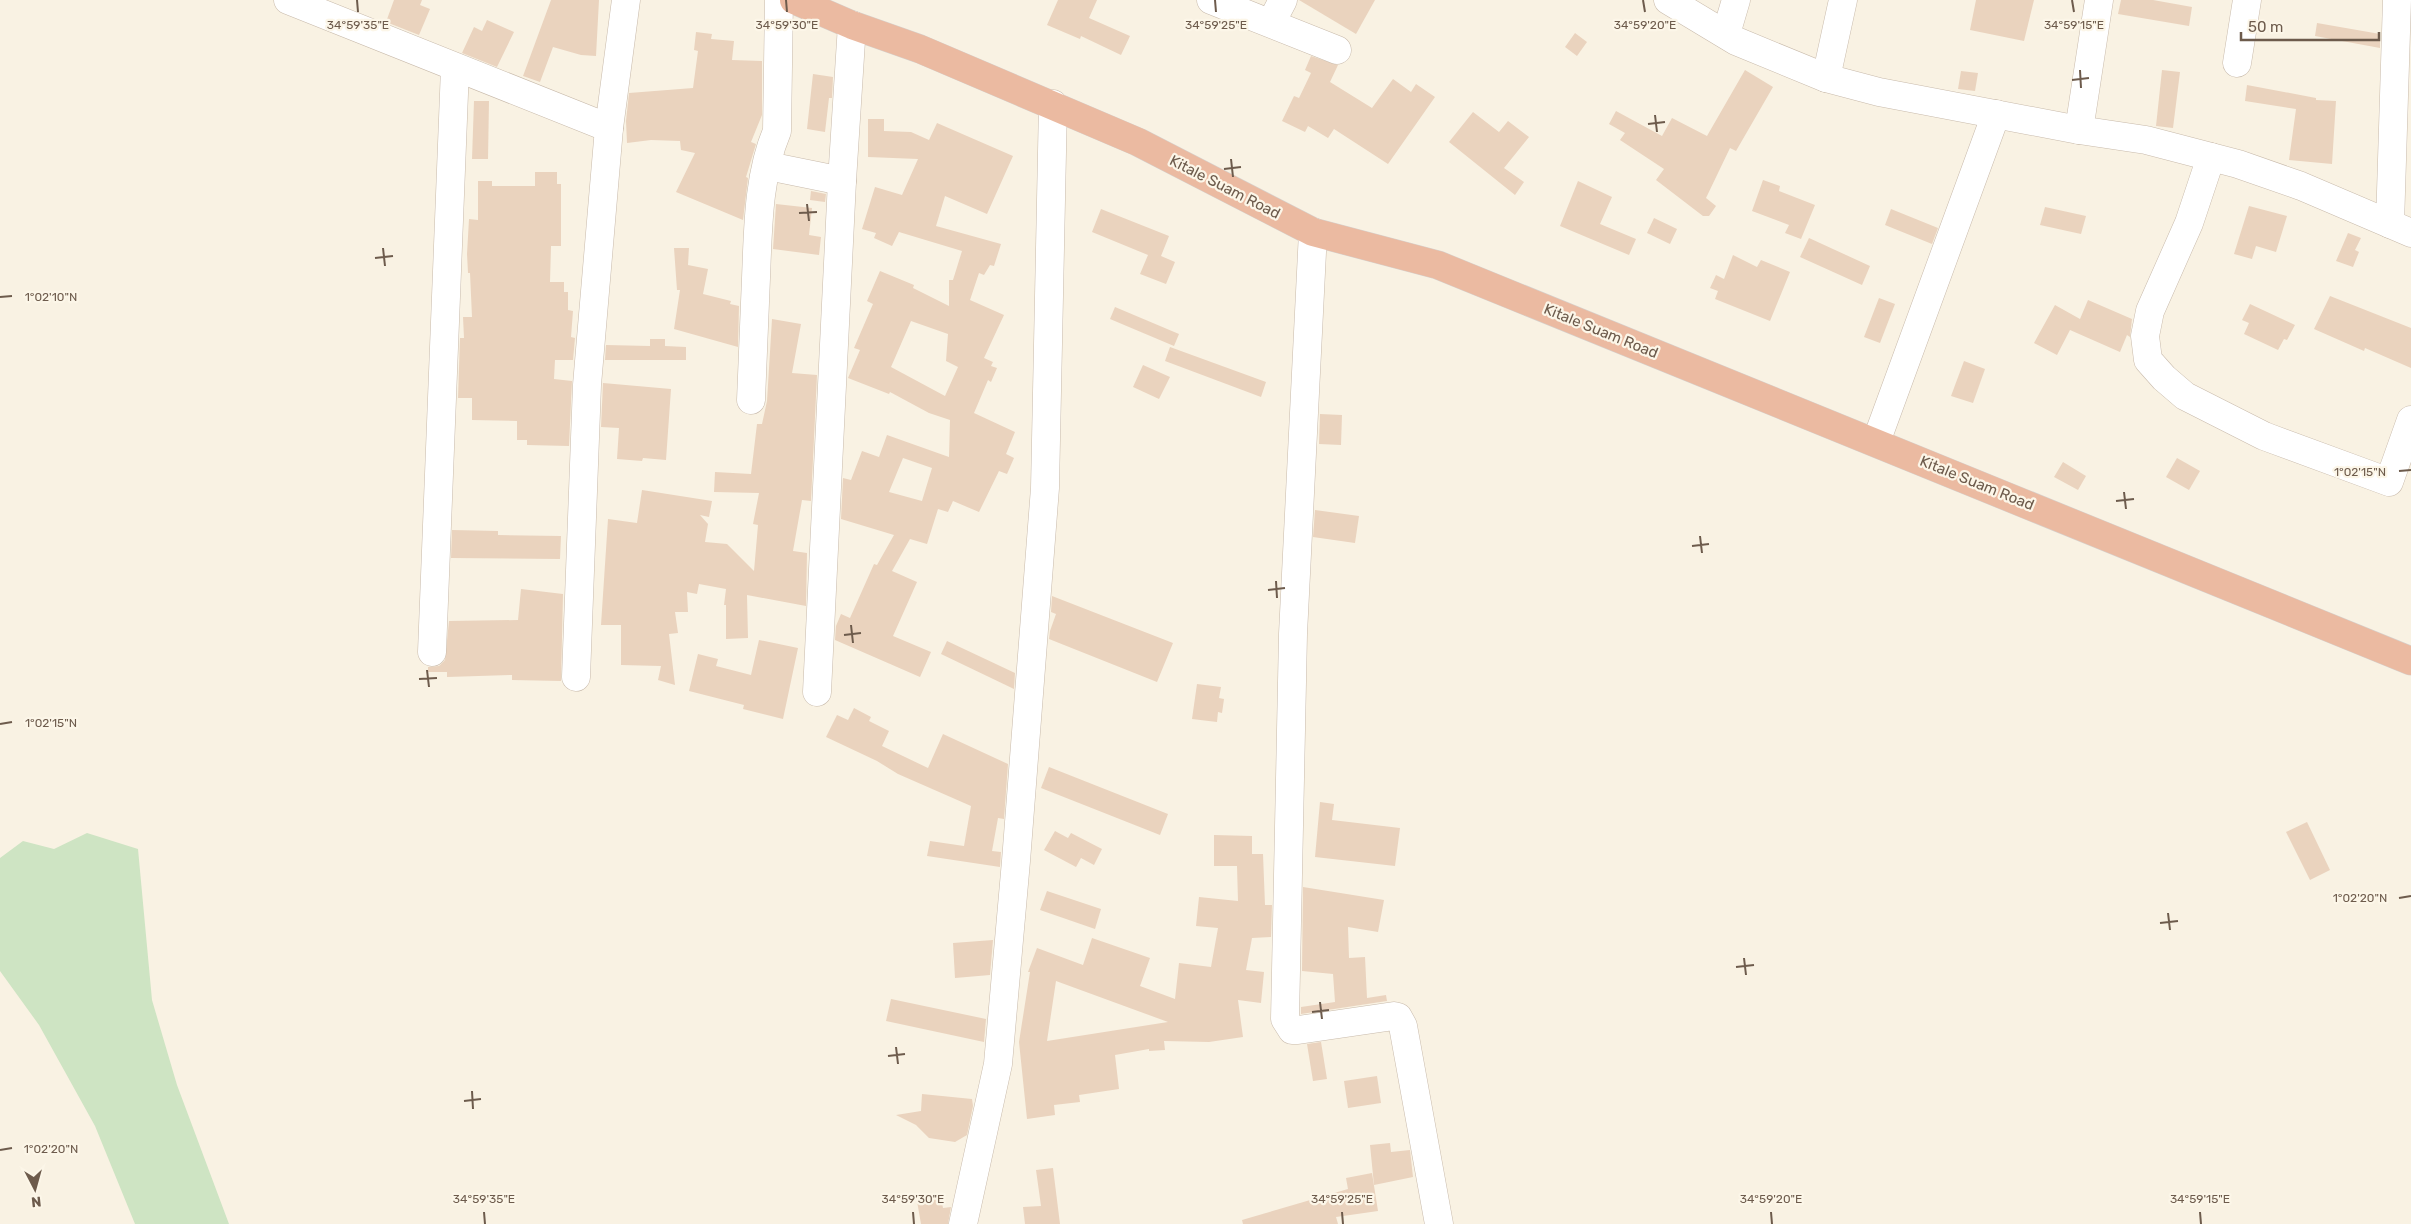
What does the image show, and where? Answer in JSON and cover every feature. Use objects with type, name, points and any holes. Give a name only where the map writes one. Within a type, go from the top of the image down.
[{"type":"highway","name":"Kitale Suam Road","points":[[808,2],[852,25],[920,49],[1138,142],[1313,232],[1438,265],[2411,661]]},
{"type":"street","points":[[288,0],[608,128]]},
{"type":"street","points":[[576,677],[587,386],[608,128],[626,0]]},
{"type":"street","points":[[751,400],[758,232],[764,176],[768,166],[771,146],[777,131],[779,0]]},
{"type":"street","points":[[1211,0],[1277,12],[1337,50]]},
{"type":"street","points":[[1668,0],[1762,53],[1826,78],[1879,92],[2079,130],[2146,140],[2211,157],[2301,186],[2400,229],[2401,17]]},
{"type":"street","points":[[1726,34],[1736,0]]},
{"type":"street","points":[[1826,78],[1843,0]]},
{"type":"street","points":[[2079,130],[2099,0]]},
{"type":"street","points":[[2237,63],[2247,0]]},
{"type":"street","points":[[817,692],[842,181],[852,25]]},
{"type":"street","points":[[432,652],[455,68]]},
{"type":"street","points":[[964,1224],[998,1064],[1024,763],[1045,488],[1052,104]]},
{"type":"street","points":[[1876,442],[1996,114]]},
{"type":"street","points":[[2211,157],[2189,223],[2150,311],[2145,336],[2148,360],[2164,378],[2185,396],[2264,436],[2400,487],[2411,420]]},
{"type":"street","points":[[768,166],[842,181]]},
{"type":"street","points":[[1313,232],[1293,634],[1285,1019],[1287,1026],[1292,1030],[1298,1030],[1394,1016],[1398,1017],[1403,1026],[1439,1224]]},
{"type":"green space","points":[[87,833],[138,849],[152,1000],[177,1085],[229,1224],[135,1224],[95,1126],[39,1025],[0,971],[0,858],[23,841],[54,849]]},
{"type":"building","points":[[394,0],[422,0],[420,5],[430,9],[419,35],[386,22]]},
{"type":"building","points":[[551,0],[599,0],[596,56],[581,55],[553,47],[540,82],[523,76]]},
{"type":"building","points":[[1058,0],[1097,0],[1089,18],[1130,36],[1121,55],[1081,36],[1080,39],[1047,25]]},
{"type":"building","points":[[1299,0],[1375,0],[1356,34]]},
{"type":"building","points":[[1976,0],[2034,0],[2024,41],[1970,30]]},
{"type":"building","points":[[2121,0],[2153,0],[2192,7],[2189,26],[2118,14]]},
{"type":"building","points":[[487,20],[514,32],[497,67],[462,53],[474,27],[482,31]]},
{"type":"building","points":[[2317,23],[2380,34],[2380,48],[2315,36]]},
{"type":"building","points":[[696,32],[712,34],[711,39],[734,41],[732,60],[762,61],[762,115],[751,142],[756,144],[746,177],[748,178],[743,220],[676,192],[695,153],[681,150],[680,141],[651,140],[627,143],[626,121],[629,93],[693,88],[698,51],[694,50]]},
{"type":"building","points":[[1575,33],[1587,42],[1577,56],[1565,47]]},
{"type":"building","points":[[1311,56],[1338,65],[1330,82],[1372,108],[1393,79],[1411,92],[1416,84],[1435,97],[1388,164],[1334,129],[1328,138],[1308,126],[1305,132],[1282,121],[1294,96],[1299,98],[1311,73],[1305,70]]},
{"type":"building","points":[[1745,70],[1773,87],[1736,151],[1730,148],[1706,198],[1716,206],[1709,216],[1703,216],[1656,180],[1664,169],[1620,140],[1625,133],[1609,124],[1616,111],[1662,136],[1672,118],[1707,136]]},
{"type":"building","points":[[2162,70],[2180,72],[2173,128],[2156,126]]},
{"type":"building","points":[[1961,71],[1978,73],[1975,91],[1958,89]]},
{"type":"building","points":[[813,74],[833,77],[832,98],[829,98],[825,132],[807,129]]},
{"type":"building","points":[[2247,85],[2316,98],[2316,100],[2336,101],[2332,164],[2289,160],[2296,109],[2245,101]]},
{"type":"building","points":[[474,101],[489,101],[488,159],[472,159]]},
{"type":"building","points":[[1473,112],[1499,132],[1508,121],[1529,137],[1504,168],[1524,182],[1515,195],[1449,142]]},
{"type":"building","points":[[868,119],[884,119],[884,131],[911,132],[929,140],[937,123],[1013,156],[987,214],[945,196],[936,226],[1001,244],[994,266],[990,265],[984,275],[979,273],[970,300],[1004,315],[984,358],[993,362],[991,366],[997,368],[991,382],[988,380],[974,413],[1015,432],[1006,454],[1014,458],[1007,474],[999,471],[979,512],[953,501],[948,512],[938,509],[927,544],[910,539],[892,571],[917,582],[893,636],[931,652],[920,677],[835,640],[836,626],[841,614],[850,618],[874,564],[877,565],[894,535],[841,519],[843,478],[851,480],[862,451],[879,457],[887,435],[949,457],[950,420],[929,413],[890,392],[889,394],[848,378],[860,350],[854,348],[873,304],[867,301],[880,271],[914,285],[913,288],[949,306],[949,280],[953,280],[962,251],[899,232],[892,246],[874,238],[876,233],[862,229],[875,187],[902,195],[918,159],[868,157]],"holes":[[[911,321],[948,334],[946,361],[958,367],[945,396],[891,367]],[[903,458],[932,468],[922,501],[889,492]]]},
{"type":"building","points":[[535,172],[557,172],[557,184],[561,184],[561,246],[551,246],[550,282],[564,282],[564,292],[568,292],[568,310],[573,311],[571,337],[575,338],[573,360],[555,360],[554,379],[572,381],[569,446],[527,445],[527,440],[517,440],[517,421],[472,420],[472,398],[458,398],[460,338],[464,338],[463,317],[472,317],[467,254],[469,219],[478,220],[478,181],[492,181],[492,186],[535,186]]},
{"type":"building","points":[[1763,180],[1780,186],[1779,191],[1815,205],[1801,239],[1785,233],[1789,225],[1752,211]]},
{"type":"building","points":[[1578,181],[1612,197],[1600,224],[1636,239],[1629,255],[1560,226]]},
{"type":"building","points":[[811,191],[826,194],[825,202],[810,200]]},
{"type":"building","points":[[776,204],[812,208],[809,235],[821,237],[819,255],[773,249]]},
{"type":"building","points":[[2249,206],[2287,216],[2276,252],[2256,246],[2252,259],[2234,254]]},
{"type":"building","points":[[2045,207],[2086,216],[2081,234],[2040,225]]},
{"type":"building","points":[[1101,209],[1169,236],[1161,256],[1175,262],[1166,284],[1140,274],[1148,255],[1092,232]]},
{"type":"building","points":[[1891,209],[1938,228],[1932,244],[1885,225]]},
{"type":"building","points":[[1654,218],[1677,229],[1670,244],[1647,233]]},
{"type":"building","points":[[2348,233],[2361,238],[2355,250],[2359,252],[2353,267],[2336,261]]},
{"type":"building","points":[[1809,238],[1870,266],[1862,285],[1800,257]]},
{"type":"building","points":[[674,248],[689,248],[688,265],[708,269],[703,294],[731,301],[730,304],[739,306],[738,347],[674,329],[680,290],[677,290]]},
{"type":"building","points":[[1733,255],[1757,267],[1761,260],[1790,272],[1770,321],[1715,299],[1718,291],[1710,288],[1716,275],[1724,279]]},
{"type":"building","points":[[2330,296],[2411,328],[2411,368],[2365,348],[2364,351],[2314,329]]},
{"type":"building","points":[[1879,298],[1895,304],[1880,343],[1864,337]]},
{"type":"building","points":[[2088,300],[2132,319],[2130,337],[2127,335],[2120,352],[2070,330],[2057,355],[2034,343],[2055,305],[2080,319]]},
{"type":"building","points":[[2250,304],[2295,325],[2287,340],[2284,339],[2278,350],[2244,334],[2249,323],[2242,320]]},
{"type":"building","points":[[1115,307],[1179,334],[1174,346],[1110,319]]},
{"type":"building","points":[[772,319],[801,324],[792,373],[817,375],[811,501],[802,500],[793,551],[807,553],[806,606],[747,595],[748,638],[726,639],[726,605],[724,605],[726,589],[699,584],[697,594],[687,592],[688,612],[675,612],[678,633],[669,634],[675,685],[658,680],[661,666],[621,665],[621,625],[601,625],[608,519],[637,523],[642,490],[712,501],[709,517],[700,515],[708,524],[705,542],[727,544],[754,571],[758,525],[753,524],[759,493],[714,492],[715,472],[751,474],[757,424],[762,424],[767,401]]},
{"type":"building","points":[[650,339],[665,339],[665,346],[686,347],[686,360],[605,360],[606,345],[650,346]]},
{"type":"building","points":[[1170,347],[1266,382],[1261,397],[1165,361]]},
{"type":"building","points":[[1964,361],[1985,369],[1973,403],[1951,396]]},
{"type":"building","points":[[1143,365],[1170,377],[1159,399],[1133,387]]},
{"type":"building","points":[[603,383],[671,389],[666,460],[643,458],[642,461],[617,459],[619,428],[601,427]]},
{"type":"building","points":[[1320,414],[1342,415],[1341,445],[1319,444]]},
{"type":"building","points":[[2177,458],[2200,471],[2189,490],[2166,477]]},
{"type":"building","points":[[2063,462],[2086,476],[2078,490],[2054,477]]},
{"type":"building","points":[[1315,510],[1359,516],[1355,543],[1313,537]]},
{"type":"building","points":[[452,530],[498,531],[498,535],[561,536],[560,559],[451,558]]},
{"type":"building","points":[[521,589],[563,594],[561,681],[512,680],[512,675],[447,677],[447,672],[428,672],[428,667],[439,666],[445,660],[449,621],[518,620]]},
{"type":"building","points":[[1052,596],[1173,643],[1157,682],[1049,639],[1056,614],[1051,612]]},
{"type":"building","points":[[759,640],[798,648],[783,719],[743,709],[744,705],[689,691],[698,654],[718,659],[716,666],[751,675]]},
{"type":"building","points":[[947,641],[1015,673],[1014,689],[941,654]]},
{"type":"building","points":[[1197,684],[1221,687],[1219,698],[1224,699],[1222,713],[1218,712],[1217,722],[1192,719]]},
{"type":"building","points":[[854,708],[871,717],[869,721],[889,731],[882,746],[928,768],[943,734],[1008,764],[1004,819],[998,818],[992,851],[1001,852],[1000,867],[927,856],[930,841],[964,846],[971,806],[898,774],[877,761],[826,737],[837,715],[848,720]]},
{"type":"building","points":[[1049,767],[1168,814],[1160,835],[1041,788]]},
{"type":"building","points":[[1320,802],[1334,804],[1332,820],[1400,828],[1395,866],[1315,857]]},
{"type":"building","points":[[2307,822],[2330,870],[2310,880],[2286,832]]},
{"type":"building","points":[[1055,831],[1068,838],[1071,833],[1102,849],[1094,865],[1081,858],[1076,867],[1044,850]]},
{"type":"building","points":[[1214,835],[1252,836],[1252,854],[1263,854],[1265,905],[1272,905],[1271,937],[1252,938],[1246,970],[1264,972],[1261,1003],[1238,1000],[1243,1037],[1209,1042],[1164,1041],[1165,1050],[1149,1051],[1149,1049],[1115,1055],[1119,1089],[1079,1095],[1080,1102],[1054,1105],[1055,1115],[1027,1119],[1019,1042],[1030,972],[1028,972],[1037,948],[1083,965],[1092,938],[1150,958],[1140,986],[1175,999],[1179,963],[1211,967],[1218,928],[1196,926],[1199,897],[1238,901],[1237,866],[1214,866]],"holes":[[[1056,981],[1168,1022],[1047,1041]]]},
{"type":"building","points":[[1303,887],[1384,900],[1378,932],[1348,927],[1349,958],[1365,957],[1367,998],[1386,995],[1387,1001],[1301,1014],[1301,1007],[1335,1002],[1333,974],[1302,971]]},
{"type":"building","points":[[1047,891],[1101,909],[1095,929],[1040,910]]},
{"type":"building","points":[[993,940],[990,975],[955,978],[953,943]]},
{"type":"building","points":[[891,999],[986,1019],[984,1042],[886,1021]]},
{"type":"building","points":[[1321,1042],[1327,1079],[1313,1081],[1307,1044]]},
{"type":"building","points":[[1377,1076],[1381,1103],[1348,1108],[1344,1081]]},
{"type":"building","points":[[922,1094],[972,1099],[973,1106],[967,1135],[955,1142],[929,1138],[916,1125],[896,1115],[921,1111]]},
{"type":"building","points":[[1390,1143],[1391,1152],[1410,1150],[1413,1177],[1374,1185],[1370,1145]]},
{"type":"building","points":[[1053,1168],[1060,1224],[1025,1224],[1023,1207],[1041,1206],[1036,1170]]},
{"type":"building","points":[[1372,1173],[1378,1211],[1336,1217],[1338,1224],[1243,1224],[1242,1220],[1348,1189],[1346,1178]]},
{"type":"building","points":[[941,1198],[943,1208],[951,1207],[948,1224],[921,1224],[917,1201]]}]
